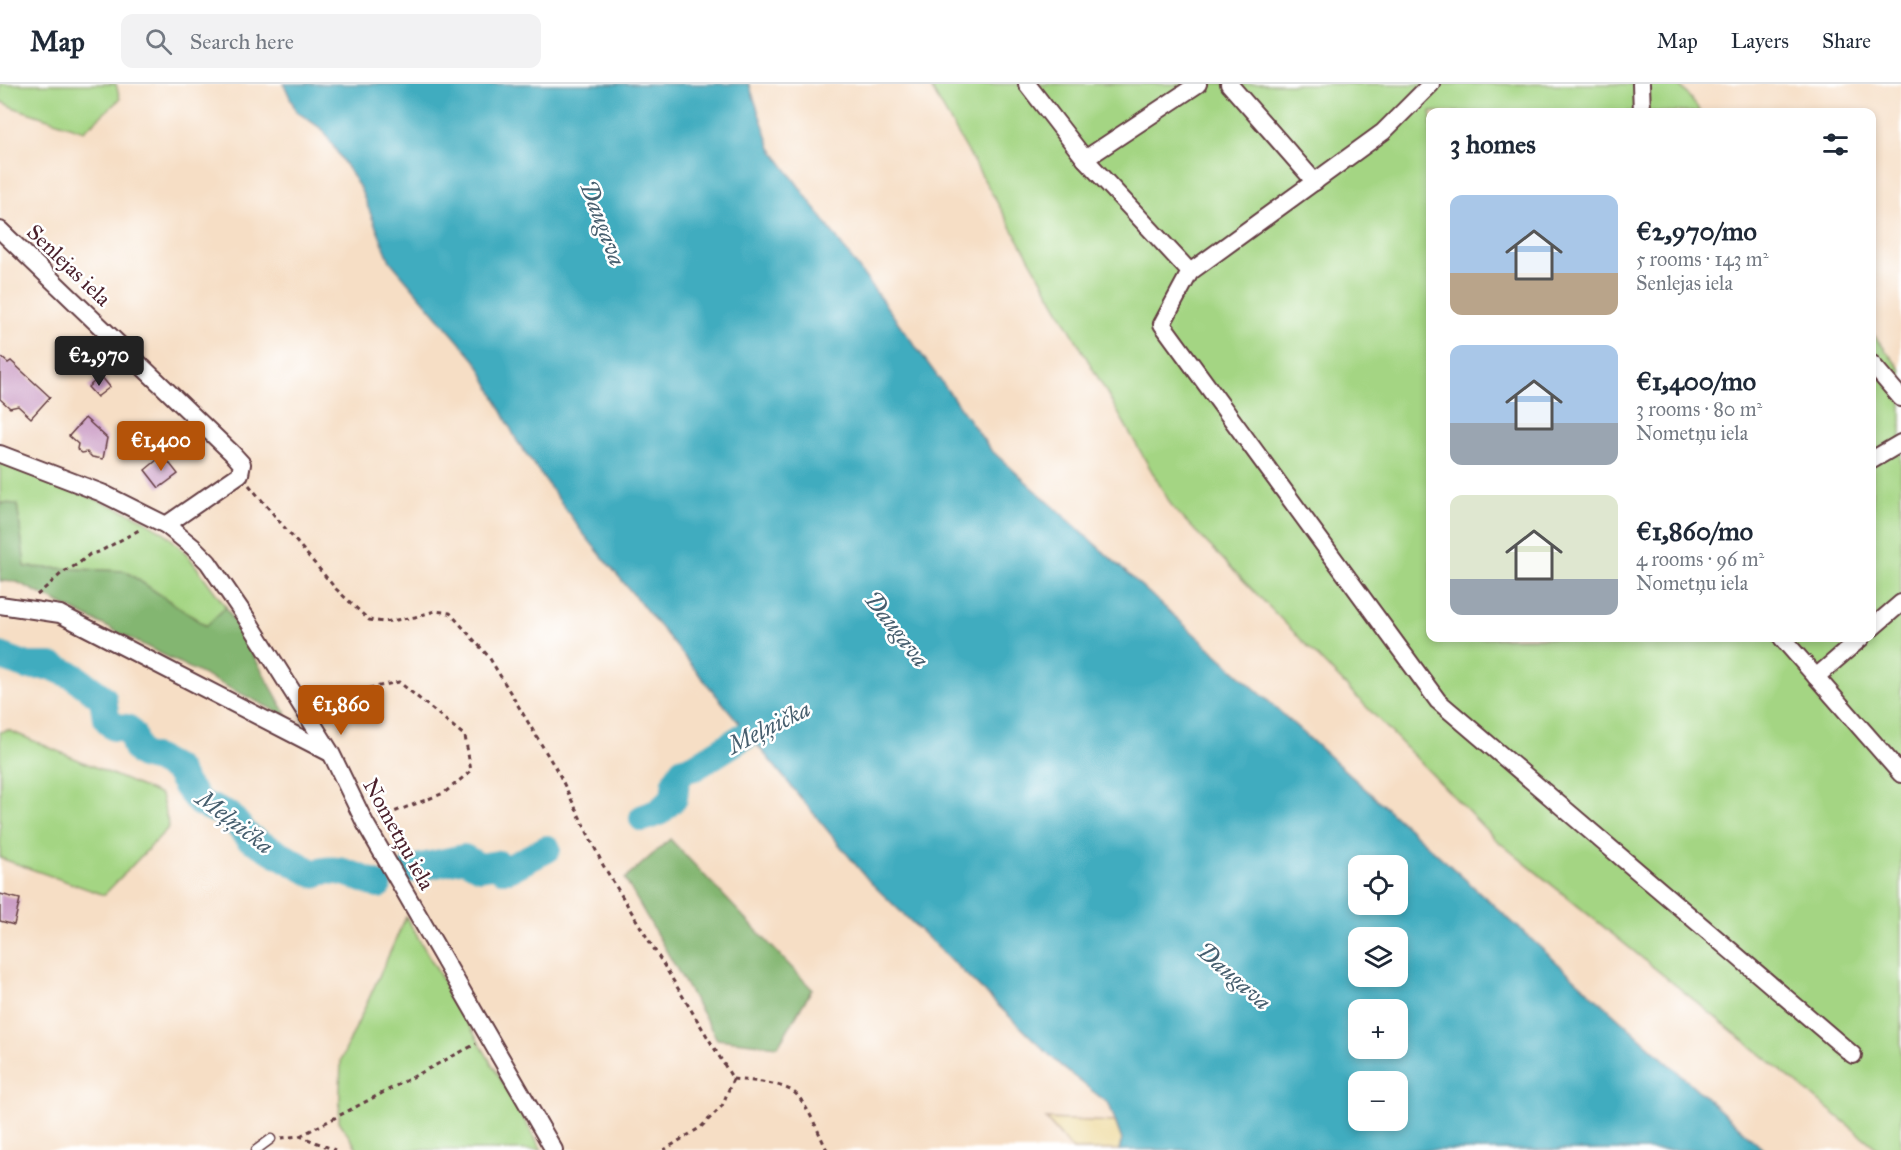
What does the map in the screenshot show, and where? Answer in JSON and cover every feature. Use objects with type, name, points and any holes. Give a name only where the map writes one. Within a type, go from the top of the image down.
[{"type":"street","points":[[1027,84],[1085,159],[1190,272]]},
{"type":"street","points":[[1085,159],[1198,84]]},
{"type":"street","points":[[1229,84],[1315,182]]},
{"type":"street","points":[[1431,84],[1383,132],[1190,272],[1162,324],[1438,701],[1853,1055]]},
{"type":"street","points":[[1641,84],[1642,108]]},
{"type":"street","name":"Senlejas iela","points":[[0,230],[232,453],[242,464],[240,474]]},
{"type":"street","points":[[1876,369],[1901,398]]},
{"type":"street","points":[[1876,458],[1901,444]]},
{"type":"street","name":"Nometņu iela","points":[[0,454],[102,493],[161,523],[208,562],[331,753],[365,823],[554,1150]]},
{"type":"street","points":[[161,523],[240,474]]},
{"type":"street","points":[[1876,625],[1901,603]]},
{"type":"street","points":[[0,605],[60,614],[331,753]]},
{"type":"street","points":[[1786,642],[1901,774]]},
{"type":"street","points":[[1816,676],[1856,642]]},
{"type":"lane","points":[[256,1150],[271,1139]]},
{"type":"path","points":[[240,474],[336,589],[369,620],[384,622],[415,617],[435,610],[450,613],[489,657],[559,774],[603,866],[733,1079]]},
{"type":"path","points":[[22,608],[62,573],[90,554],[161,523]]},
{"type":"path","points":[[300,703],[399,681],[465,736],[471,771],[444,793],[365,823]]},
{"type":"path","points":[[271,1139],[300,1136],[489,1037]]},
{"type":"path","points":[[664,1150],[700,1127],[722,1106],[733,1079]]},
{"type":"path","points":[[733,1079],[767,1082],[796,1093],[827,1150]]},
{"type":"path","points":[[300,1136],[335,1150]]},
{"type":"green space","points":[[0,84],[116,84],[120,99],[84,131],[0,101]]},
{"type":"green space","points":[[929,84],[1679,84],[1698,108],[1426,108],[1426,642],[1876,642],[1876,338],[1901,370],[1901,1150],[1879,1150],[1494,838],[1173,508]]},
{"type":"green space","points":[[0,460],[137,516],[165,533],[187,554],[226,607],[207,626],[125,571],[25,567],[17,504],[0,503]]},
{"type":"green space","points":[[0,503],[17,504],[25,567],[125,571],[206,626],[226,607],[288,717],[17,582],[0,581]]},
{"type":"green space","points":[[8,730],[161,795],[169,827],[104,895],[0,858],[0,732]]},
{"type":"green space","points":[[670,839],[812,989],[778,1046],[717,1039],[625,879]]},
{"type":"green space","points":[[406,917],[542,1150],[358,1150],[339,1121],[341,1060]]},
{"type":"sand","points":[[1046,1119],[1115,1122],[1122,1140],[1119,1150],[1073,1150]]},
{"type":"water","name":"Daugava","points":[[284,84],[749,84],[771,148],[991,450],[1764,1150],[1119,1150],[1122,1140],[1109,1104],[1062,1067],[870,882],[582,532],[517,441],[478,364],[390,261],[360,188],[323,130],[296,111]]},
{"type":"building","points":[[0,356],[8,363],[11,361],[50,397],[31,418],[18,406],[10,408],[0,399]]},
{"type":"building","points":[[101,376],[110,387],[97,397],[88,387]]},
{"type":"building","points":[[85,418],[107,438],[103,459],[92,457],[87,452],[82,453],[77,449],[78,444],[69,436]]},
{"type":"building","points":[[163,455],[178,474],[159,488],[145,470]]},
{"type":"building","points":[[0,894],[20,899],[14,925],[0,921]]},
{"type":"waterway","name":"Meļņička","points":[[0,656],[27,666],[51,666],[73,676],[103,698],[106,718],[114,727],[127,728],[132,734],[136,748],[142,755],[157,759],[177,770],[200,803],[230,816],[248,837],[314,874],[322,871],[338,871],[378,885]]},
{"type":"waterway","name":"Meļņička","points":[[643,818],[659,812],[674,798],[676,781],[683,770],[695,767],[741,738],[783,717]]},
{"type":"waterway","name":"Meļņička","points":[[412,869],[464,858],[480,867],[498,864],[502,869],[508,869],[547,849]]}]
